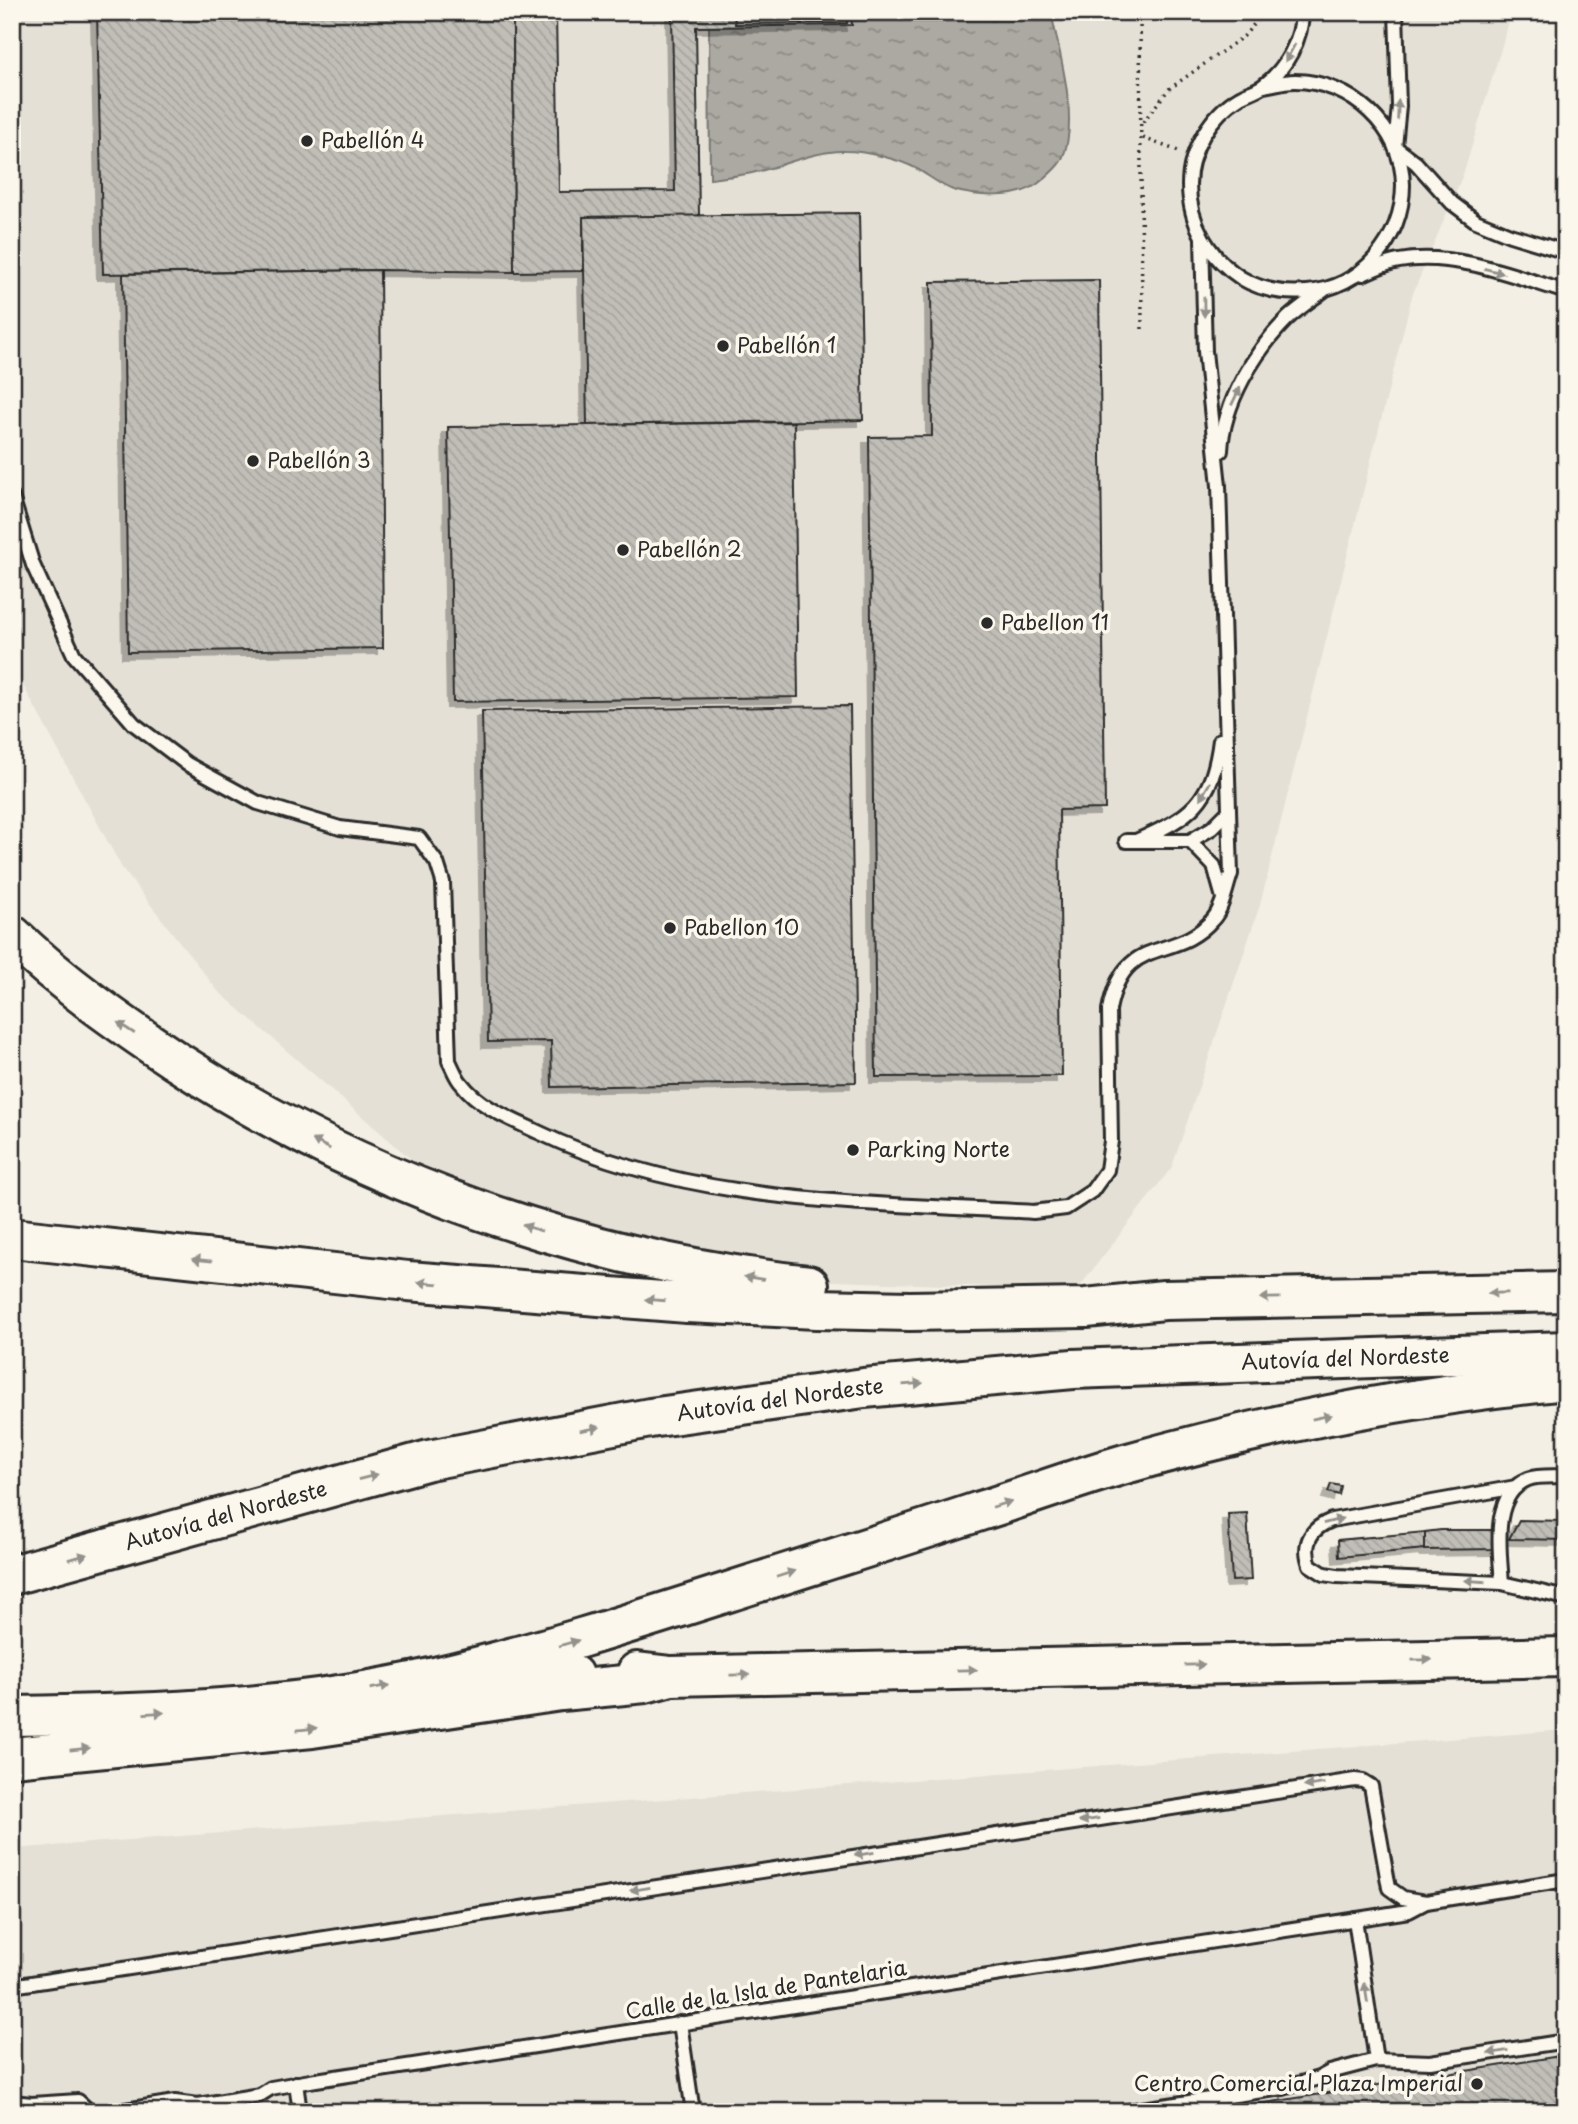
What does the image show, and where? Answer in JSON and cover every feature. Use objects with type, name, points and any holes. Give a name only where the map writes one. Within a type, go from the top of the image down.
[{"type":"main road","points":[[12,936],[116,1021],[227,1094],[345,1156],[455,1203],[550,1234],[624,1255],[704,1270],[824,1287],[938,1292],[1094,1291],[1164,1300]]},
{"type":"main road","points":[[12,1238],[408,1281],[687,1303],[910,1311],[1086,1308],[1164,1300],[1566,1292]]},
{"type":"main road","name":"Autovía del Nordeste","points":[[12,1575],[429,1460],[529,1439],[677,1414],[864,1388],[1073,1369],[1566,1351]]},
{"type":"main road","points":[[12,1716],[120,1715],[239,1706],[344,1693],[432,1678],[566,1644],[1123,1464],[1255,1430],[1375,1406],[1439,1395],[1566,1380]]},
{"type":"main road","points":[[432,1678],[487,1679],[645,1672],[671,1676],[1566,1657]]},
{"type":"main road","points":[[12,1757],[312,1728],[533,1695],[645,1683],[671,1676]]},
{"type":"lane","points":[[1264,86],[1291,54],[1297,40],[1302,12]]},
{"type":"lane","points":[[1354,278],[1381,253],[1398,220],[1403,183],[1395,147],[1399,106],[1396,12]]},
{"type":"lane","points":[[1323,291],[1288,294],[1254,286],[1224,267],[1202,239],[1192,212],[1189,184],[1194,156],[1204,133],[1220,113],[1240,97],[1264,86],[1295,81],[1326,86],[1355,99],[1379,120],[1395,147],[1416,163],[1452,203],[1476,221],[1510,235],[1566,252]]},
{"type":"lane","points":[[12,497],[33,565],[74,655],[134,724],[187,764],[258,803],[340,828],[419,838],[437,863],[443,882],[449,1061],[462,1084],[484,1104],[574,1149],[644,1171],[703,1184],[780,1197],[1033,1212],[1066,1208],[1092,1191],[1107,1170],[1111,1141],[1109,1010],[1113,988],[1124,970],[1140,956],[1196,934],[1214,918],[1231,874],[1219,486],[1205,351],[1202,239]]},
{"type":"lane","points":[[1219,486],[1221,444],[1232,402],[1257,355],[1289,318],[1323,291],[1398,261],[1427,259],[1471,265],[1566,292]]},
{"type":"lane","points":[[1225,701],[1217,765],[1205,793],[1175,824],[1131,841],[1189,841],[1212,828],[1229,811]]},
{"type":"lane","points":[[1189,841],[1214,866],[1223,899]]},
{"type":"lane","points":[[1502,1583],[1500,1526],[1507,1500],[1516,1487],[1528,1479],[1566,1476]]},
{"type":"lane","points":[[1516,1487],[1319,1524],[1311,1532],[1307,1544],[1310,1565],[1325,1574],[1502,1583],[1566,1598]]},
{"type":"lane","points":[[12,1986],[1355,1780],[1363,1780],[1370,1786],[1389,1888],[1403,1898],[1426,1902]]},
{"type":"lane","name":"Calle de la Isla de Pantelaria","points":[[113,2112],[175,2102],[198,2105],[260,2095],[271,2088],[296,2083],[1409,1911],[1426,1902],[1566,1880]]},
{"type":"lane","points":[[1354,1919],[1376,2060]]},
{"type":"lane","points":[[680,2023],[693,2112]]},
{"type":"lane","points":[[1122,2112],[1283,2088],[1376,2060],[1430,2062],[1566,2041]]},
{"type":"lane","points":[[296,2083],[300,2112]]},
{"type":"lane","points":[[12,2102],[32,2104],[78,2101],[90,2112]]},
{"type":"path","points":[[1139,12],[1142,331]]},
{"type":"path","points":[[1142,123],[1170,89],[1244,36],[1264,12]]},
{"type":"path","points":[[1142,138],[1194,156]]},
{"type":"shaded area","points":[[12,12],[1512,12],[1464,172],[1412,296],[1260,905],[1172,1167],[1077,1290],[677,1275],[412,1160],[217,990],[122,868],[12,665]]},
{"type":"shaded area","points":[[1566,1730],[1566,2112],[12,2112],[12,1849]]},
{"type":"water","points":[[851,12],[1051,12],[1069,106],[1067,143],[1060,163],[1036,185],[1007,195],[973,194],[953,190],[901,162],[853,151],[822,153],[752,173],[710,179],[709,27],[852,24]]},
{"type":"building","name":"Pabellón 4","points":[[97,12],[513,12],[514,272],[380,270],[103,274]]},
{"type":"building","points":[[513,12],[556,12],[559,192],[675,191],[672,12],[851,12],[852,25],[696,27],[699,216],[583,217],[583,271],[514,272]]},
{"type":"building","points":[[734,12],[847,12],[847,23],[735,24]]},
{"type":"building","name":"Pabellón 1","points":[[859,213],[863,420],[587,425],[583,217]]},
{"type":"building","name":"Pabellón 3","points":[[380,270],[383,648],[128,652],[123,274]]},
{"type":"building","name":"Pabellon 11","points":[[1099,280],[1105,809],[1059,810],[1062,1076],[876,1077],[869,437],[932,436],[931,282]]},
{"type":"building","name":"Pabellón 2","points":[[794,422],[798,697],[453,702],[448,427]]},
{"type":"building","name":"Pabellon 10","points":[[850,706],[856,1082],[552,1087],[551,1041],[488,1042],[482,711]]},
{"type":"building","points":[[1331,1484],[1341,1486],[1339,1495],[1328,1492]]},
{"type":"building","points":[[1247,1513],[1251,1580],[1232,1581],[1228,1514]]},
{"type":"building","points":[[1519,1520],[1566,1521],[1566,1540],[1509,1539]]},
{"type":"building","points":[[1500,1530],[1500,1549],[1425,1550],[1425,1532]]},
{"type":"building","points":[[1425,1532],[1425,1549],[1339,1557],[1338,1540]]},
{"type":"building","name":"Centro Comercial Plaza Imperial","points":[[1566,2055],[1566,2112],[1209,2112]]},
{"type":"place","name":"Pabellón 4","points":[[307,141]]},
{"type":"place","name":"Pabellón 1","points":[[723,346]]},
{"type":"place","name":"Pabellón 3","points":[[253,461]]},
{"type":"place","name":"Pabellón 2","points":[[623,550]]},
{"type":"place","name":"Pabellon 11","points":[[987,623]]},
{"type":"place","name":"Pabellon 10","points":[[670,928]]},
{"type":"place","name":"Parking Norte","points":[[853,1150]]},
{"type":"place","name":"Centro Comercial Plaza Imperial","points":[[1477,2084]]}]
